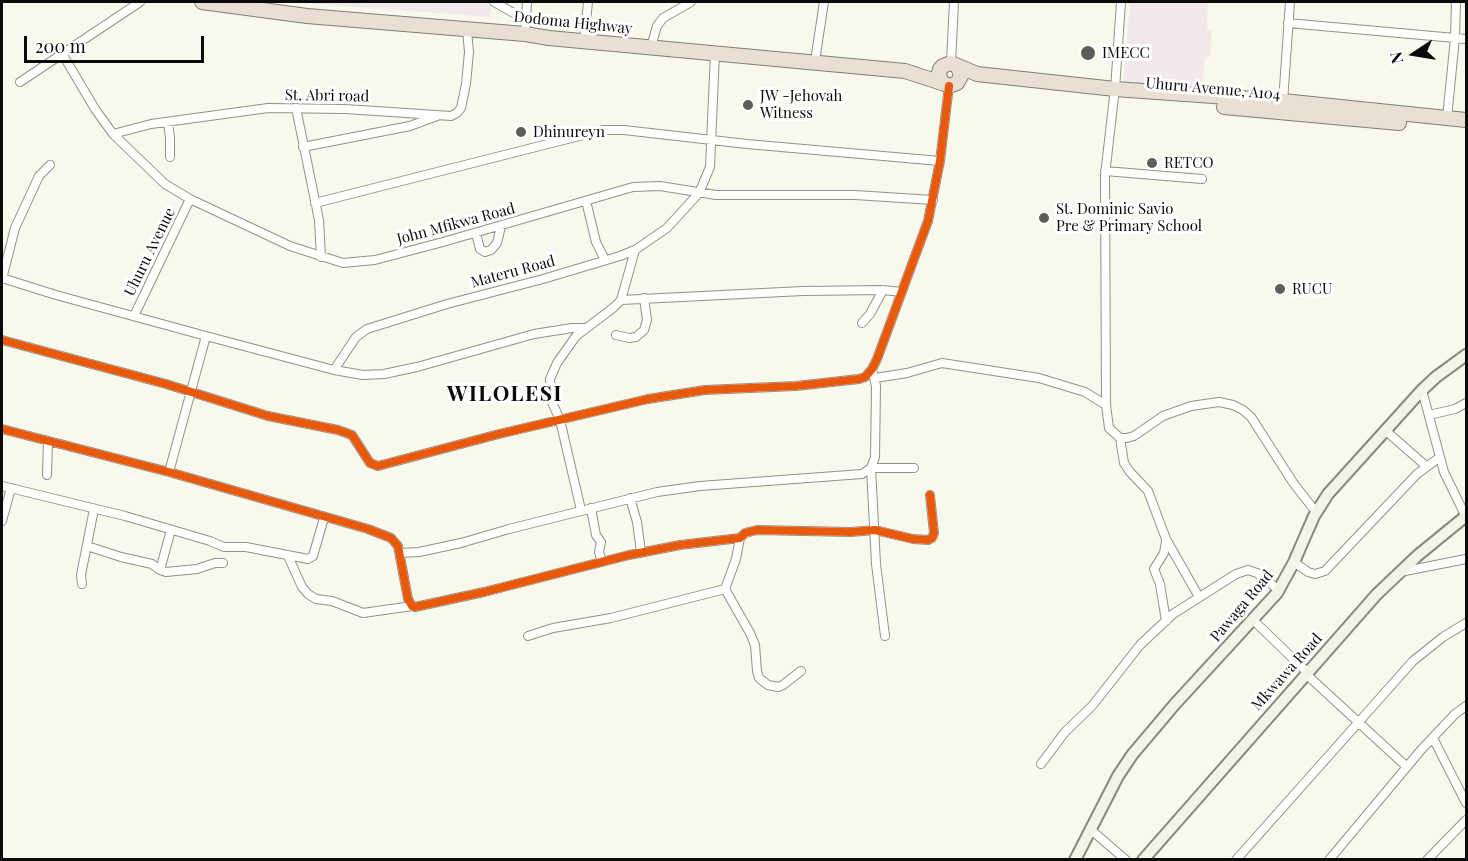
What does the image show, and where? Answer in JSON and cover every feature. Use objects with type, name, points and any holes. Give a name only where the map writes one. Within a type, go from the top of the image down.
[{"type":"highway","name":"Dodoma Highway","points":[[202,2],[308,16],[525,34],[905,71]]},
{"type":"highway","points":[[905,71],[952,65]]},
{"type":"highway","points":[[952,65],[961,76],[950,84],[941,82],[940,69],[952,65]]},
{"type":"highway","name":"Uhuru Avenue, A104","points":[[952,65],[977,74],[1114,93]]},
{"type":"highway","points":[[905,71],[950,84]]},
{"type":"highway","name":"Uhuru Avenue, A104","points":[[950,84],[983,81],[1283,107],[1467,120]]},
{"type":"highway","name":"Uhuru Avenue, A104","points":[[1283,107],[1467,129]]},
{"type":"main road","name":"Pawaga Road","points":[[1075,860],[1118,776],[1132,755],[1174,704],[1279,590],[1316,512],[1341,478],[1422,390],[1467,355]]},
{"type":"main road","name":"Mkwawa Road","points":[[1143,860],[1377,594],[1466,517]]},
{"type":"street","points":[[20,82],[140,2]]},
{"type":"street","points":[[494,2],[526,20]]},
{"type":"street","points":[[525,34],[527,2]]},
{"type":"street","points":[[584,41],[588,2]]},
{"type":"street","points":[[651,46],[657,26],[663,18],[691,2]]},
{"type":"street","points":[[815,61],[824,2]]},
{"type":"street","points":[[952,65],[954,2]]},
{"type":"street","points":[[1121,2],[1105,171],[1106,405],[1109,428],[1120,438],[1124,463],[1148,491],[1166,539],[1199,597]]},
{"type":"street","points":[[1283,107],[1290,2]]},
{"type":"street","points":[[1447,118],[1456,2]]},
{"type":"street","points":[[1288,23],[1467,39]]},
{"type":"street","points":[[303,147],[418,124],[439,116],[451,116],[457,113],[461,108],[468,63],[467,30]]},
{"type":"street","points":[[699,193],[710,167],[715,53]]},
{"type":"street","name":"John Mfikwa Road","points":[[63,55],[95,110],[113,134],[165,184],[190,200],[290,246],[343,263],[359,262],[476,233],[633,187],[649,186],[741,196],[866,195],[933,200]]},
{"type":"street","points":[[2,340],[146,378],[268,416],[338,430],[352,435],[370,463],[378,466],[648,399],[696,391],[796,386],[859,379],[865,377],[873,369],[928,221],[940,161],[950,84]]},
{"type":"street","name":"St. Abri road","points":[[113,134],[137,127],[268,108],[345,109],[439,116]]},
{"type":"street","points":[[296,108],[321,234],[321,257]]},
{"type":"street","points":[[168,122],[170,157]]},
{"type":"street","points":[[315,203],[603,130],[624,130],[940,161]]},
{"type":"street","points":[[50,165],[39,176],[15,228],[2,278],[206,336],[334,370],[363,375],[384,374],[417,367],[534,334],[585,328]]},
{"type":"street","points":[[1105,171],[1202,179]]},
{"type":"street","name":"Materu Road","points":[[334,370],[356,337],[367,329],[447,304],[543,279],[635,250],[667,228],[699,193]]},
{"type":"street","name":"Uhuru Avenue","points":[[134,316],[190,200]]},
{"type":"street","points":[[586,201],[596,242],[605,260]]},
{"type":"street","points":[[476,233],[482,251],[491,250],[497,243],[501,226]]},
{"type":"street","points":[[581,510],[560,420],[550,393],[552,372],[567,347],[585,328],[621,300],[635,250]]},
{"type":"street","points":[[621,300],[741,296],[803,291],[883,290],[902,292]]},
{"type":"street","points":[[862,323],[870,314],[883,290]]},
{"type":"street","points":[[616,335],[636,337],[644,330],[645,298]]},
{"type":"street","points":[[169,472],[206,336]]},
{"type":"street","points":[[875,378],[907,373],[942,363],[1039,378],[1085,392],[1106,405]]},
{"type":"street","points":[[873,369],[876,440],[872,468],[885,636]]},
{"type":"street","points":[[1422,390],[1440,457],[1451,488],[1466,517]]},
{"type":"street","points":[[1120,438],[1134,436],[1163,416],[1191,406],[1219,402],[1233,405],[1251,417],[1294,484],[1316,512]]},
{"type":"street","points":[[1429,415],[1455,409],[1467,403]]},
{"type":"street","points":[[2,429],[169,472],[368,529],[391,538],[395,541],[400,553],[408,599],[412,606]]},
{"type":"street","points":[[1385,430],[1425,466]]},
{"type":"street","points":[[47,475],[48,441]]},
{"type":"street","points":[[1294,562],[1314,574],[1325,571],[1402,488],[1425,466],[1440,457]]},
{"type":"street","points":[[400,553],[419,552],[461,543],[630,498],[700,486],[862,474],[872,468],[914,468]]},
{"type":"street","points":[[2,486],[171,530],[224,547],[246,547],[310,559],[313,556],[324,518]]},
{"type":"street","points":[[2,521],[11,488]]},
{"type":"street","points":[[288,556],[302,587],[308,594],[316,599],[332,601],[363,613],[484,592],[641,552],[697,542],[740,538],[750,531],[757,530],[825,532],[875,530],[928,540],[932,538],[933,530],[930,495]]},
{"type":"street","points":[[630,498],[641,552]]},
{"type":"street","points":[[591,508],[597,536],[601,542],[599,552],[602,562]]},
{"type":"street","points":[[82,584],[81,575],[94,509]]},
{"type":"street","points":[[159,570],[171,530]]},
{"type":"street","points":[[740,538],[736,559],[725,589],[750,633],[757,671],[763,682],[774,687],[783,685],[801,671]]},
{"type":"street","points":[[1166,539],[1164,553],[1154,569],[1160,584],[1166,621]]},
{"type":"street","points":[[87,546],[152,564],[159,570],[171,573],[224,563]]},
{"type":"street","points":[[1399,573],[1467,559]]},
{"type":"street","points":[[1041,764],[1065,732],[1092,706],[1128,659],[1166,621],[1199,597],[1236,574],[1248,570],[1257,573],[1279,590]]},
{"type":"street","points":[[528,636],[725,589]]},
{"type":"street","points":[[1252,619],[1358,723],[1407,767]]},
{"type":"street","points":[[1236,860],[1426,649],[1454,629],[1467,623]]},
{"type":"street","points":[[1342,860],[1332,856],[1433,738],[1465,708]]},
{"type":"street","points":[[1433,738],[1467,803]]},
{"type":"street","points":[[1427,860],[1467,819]]},
{"type":"street","points":[[1090,829],[1126,860]]},
{"type":"shaded area","points":[[304,2],[492,2],[490,17]]},
{"type":"shaded area","points":[[1130,2],[1208,2],[1207,29],[1212,30],[1210,57],[1205,57],[1201,94],[1123,86]]},
{"type":"cycle path","points":[[2,340],[166,384],[268,416],[338,430],[352,435],[370,463],[378,466],[499,434],[648,399],[705,390],[796,386],[859,379],[865,377],[877,359],[928,221],[940,161],[949,86]]},
{"type":"cycle path","points":[[2,429],[169,472],[368,529],[391,538],[398,546],[408,599],[415,607],[629,555],[680,545],[740,538],[745,533],[757,530],[851,532],[875,530],[928,540],[934,533],[930,495]]},
{"type":"place","name":"IMECC","points":[[1088,53]]},
{"type":"place","name":"JW -Jehovah Witness","points":[[748,105]]},
{"type":"place","name":"Dhinureyn","points":[[521,132]]},
{"type":"place","name":"RETCO","points":[[1152,163]]},
{"type":"place","name":"St. Dominic Savio Pre & Primary School","points":[[1044,218]]},
{"type":"place","name":"RUCU","points":[[1280,289]]},
{"type":"district","name":"WILOLESI","points":[[505,394]]}]
